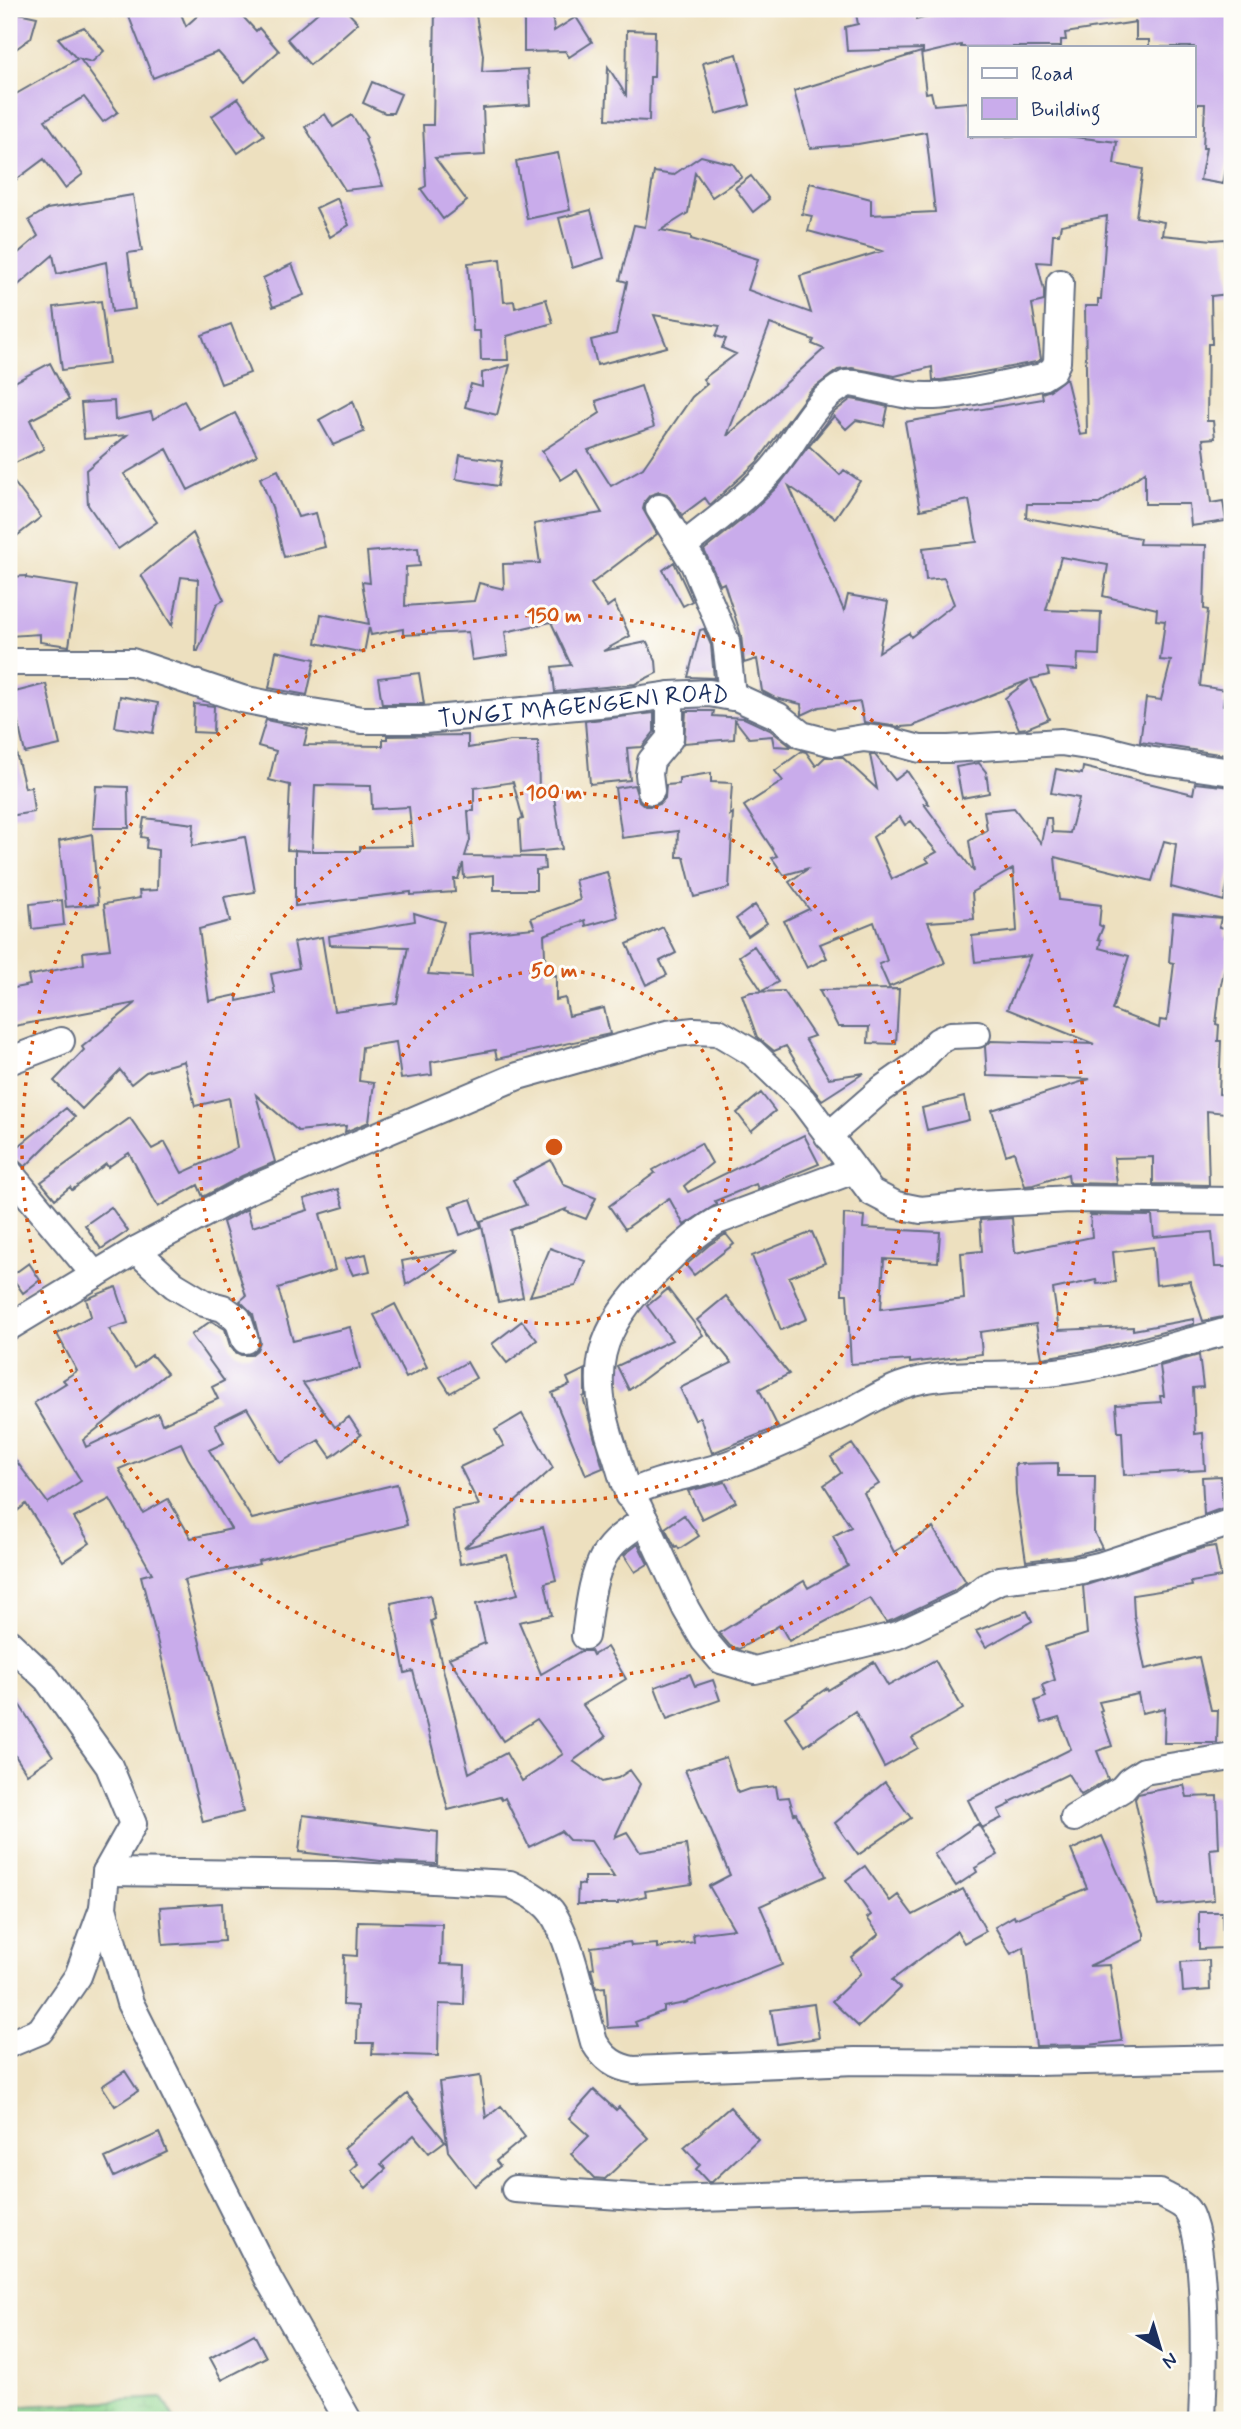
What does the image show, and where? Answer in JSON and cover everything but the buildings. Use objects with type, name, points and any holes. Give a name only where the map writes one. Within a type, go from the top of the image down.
[{"type":"street","points":[[683,546],[722,516],[770,472],[804,422],[846,384],[853,383],[912,396],[951,394],[1042,377],[1054,370],[1057,362],[1060,284]]},
{"type":"street","points":[[659,508],[694,564],[726,641],[732,695]]},
{"type":"street","name":"TUNGI MAGENGENI ROAD","points":[[9,662],[132,662],[242,699],[362,720],[424,720],[670,695],[732,695],[778,716],[802,735],[833,743],[864,738],[920,749],[949,749],[1061,742],[1149,760],[1232,772]]},
{"type":"street","points":[[650,790],[651,761],[670,738],[670,695]]},
{"type":"street","points":[[9,1326],[136,1250],[248,1190],[518,1076],[667,1034],[694,1031],[718,1032],[753,1053],[803,1101],[871,1192],[896,1205],[921,1210],[1070,1199],[1232,1201]]},
{"type":"street","points":[[828,1136],[882,1089],[915,1065],[938,1041],[951,1035],[977,1034]]},
{"type":"street","points":[[9,1061],[61,1041]]},
{"type":"street","points":[[854,1170],[717,1221],[699,1231],[635,1292],[618,1314],[600,1362],[599,1385],[609,1434],[628,1495],[639,1508],[686,1609],[704,1640],[721,1660],[755,1670],[898,1635],[962,1605],[984,1588],[1000,1580],[1099,1566],[1232,1522]]},
{"type":"street","points":[[9,1172],[95,1275]]},
{"type":"street","points":[[136,1250],[174,1285],[204,1303],[223,1308],[237,1319],[245,1340]]},
{"type":"street","points":[[628,1495],[654,1482],[705,1471],[790,1440],[855,1409],[891,1388],[917,1381],[951,1377],[1067,1370],[1102,1364],[1232,1330]]},
{"type":"street","points":[[585,1636],[591,1597],[604,1557],[622,1535],[645,1520]]},
{"type":"street","points":[[9,1643],[47,1679],[109,1766],[133,1824],[106,1872],[103,1908],[78,1976],[40,2031],[9,2044]]},
{"type":"street","points":[[1074,1818],[1122,1789],[1144,1772],[1232,1757]]},
{"type":"street","points":[[106,1872],[335,1875],[510,1884],[532,1894],[550,1910],[562,1931],[594,2042],[610,2062],[634,2070],[855,2061],[1232,2059]]},
{"type":"street","points":[[103,1908],[130,2003],[269,2280],[348,2420]]},
{"type":"street","points":[[515,2189],[666,2199],[929,2192],[1160,2193],[1186,2208],[1195,2227],[1201,2276],[1202,2420]]},
{"type":"green space","points":[[162,2398],[175,2420],[9,2420],[9,2407]]}]
